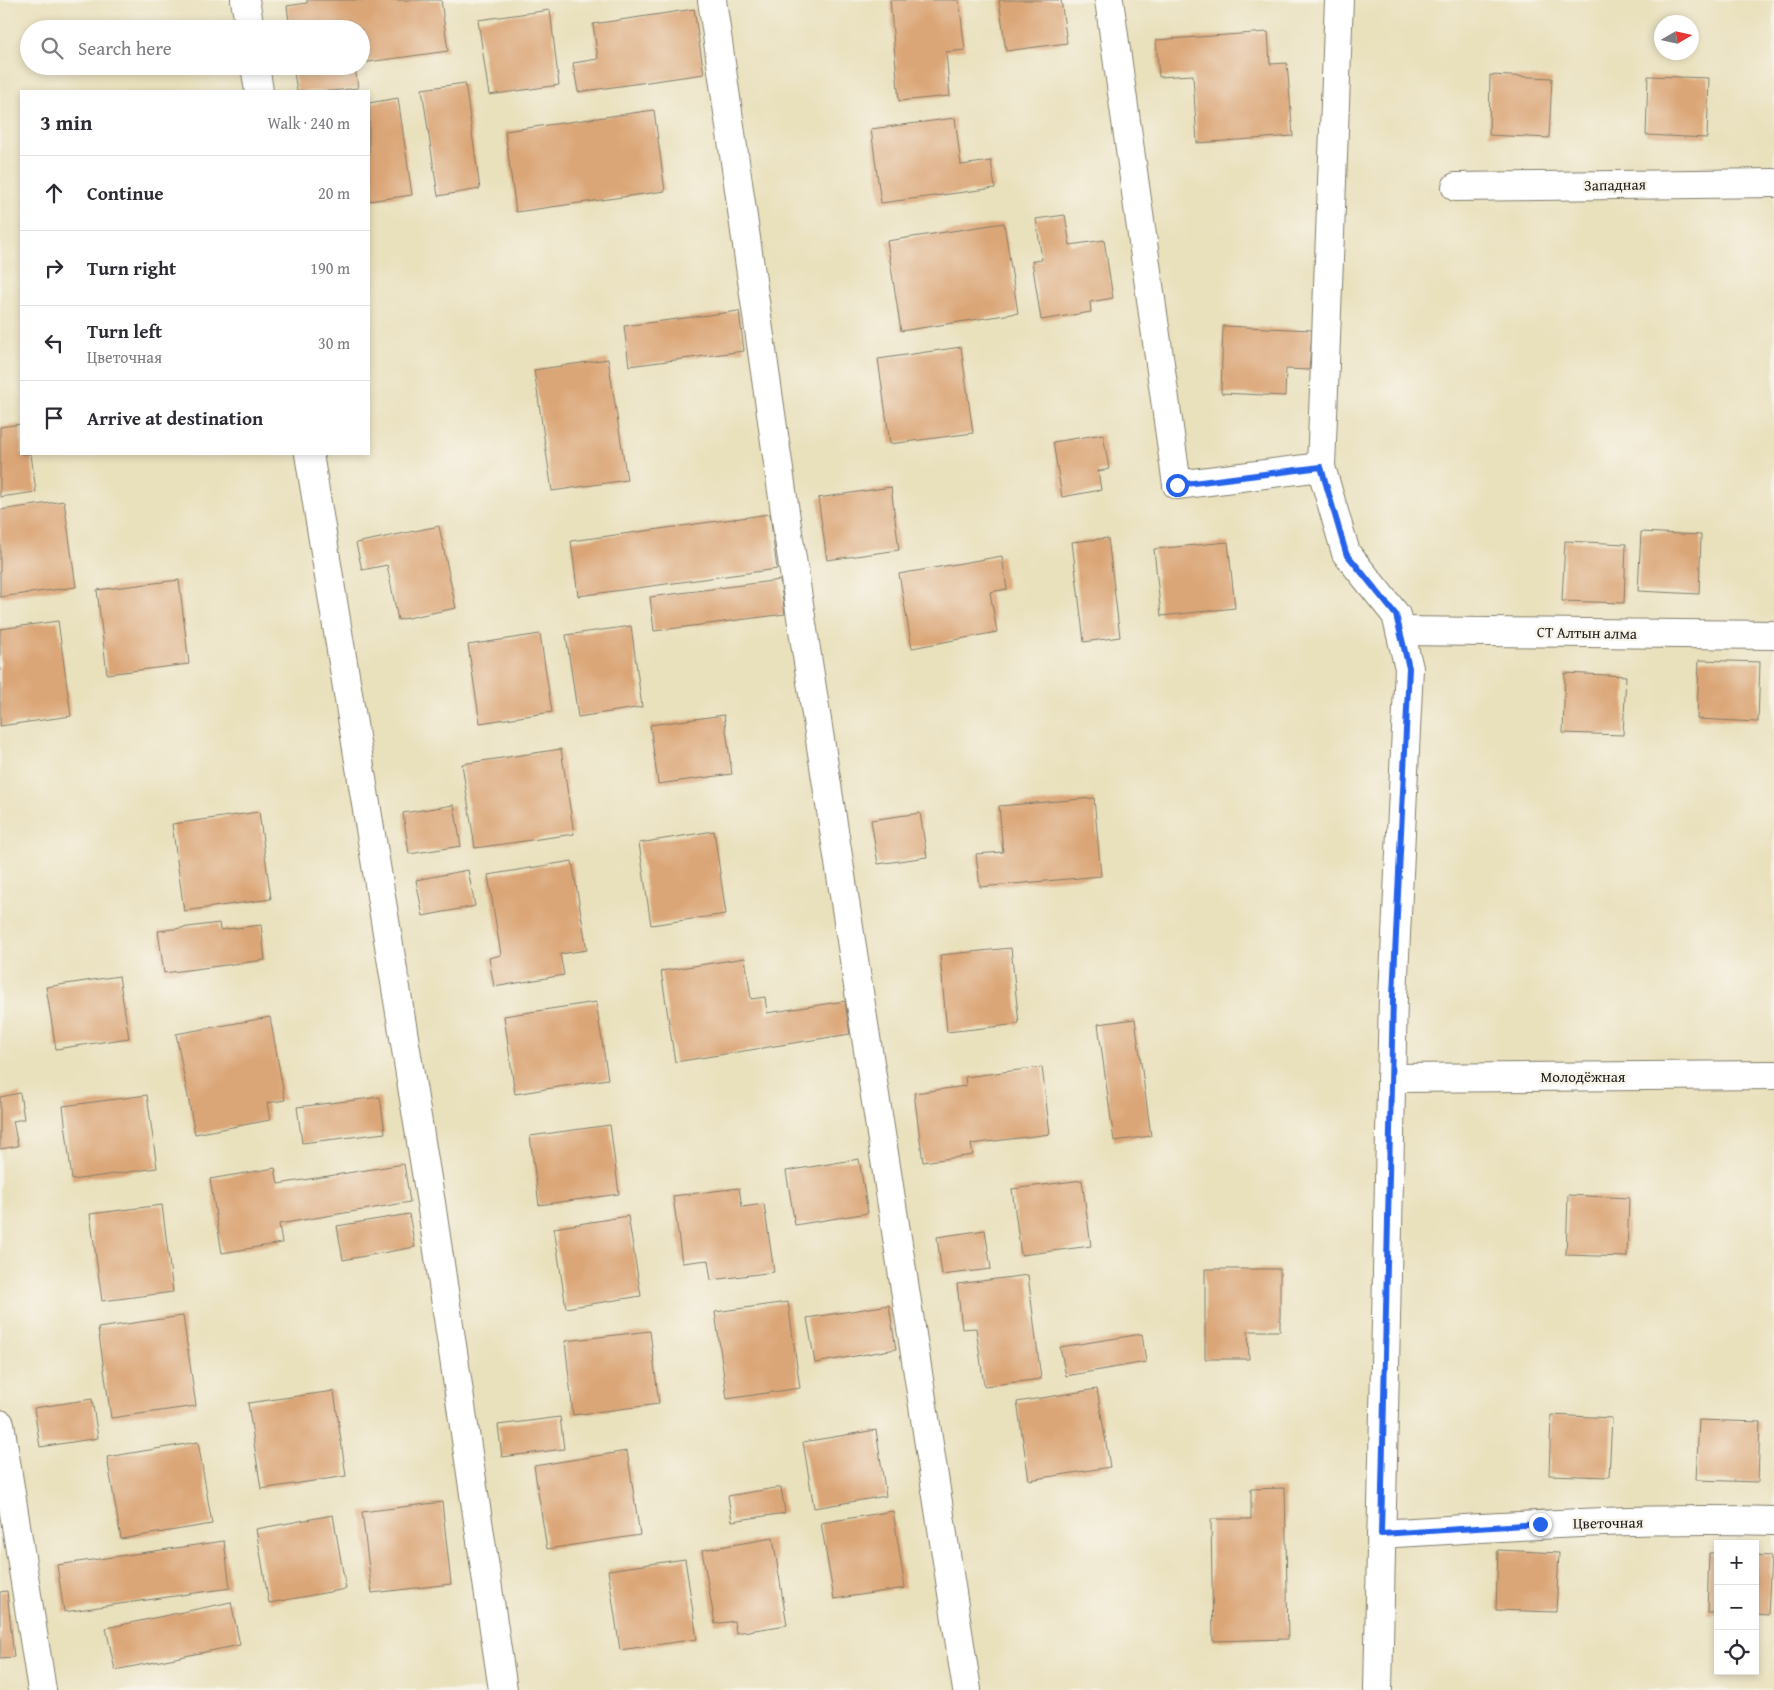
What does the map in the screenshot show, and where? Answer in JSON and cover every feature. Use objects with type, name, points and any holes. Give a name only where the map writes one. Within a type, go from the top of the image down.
[{"type":"street","points":[[245,0],[248,20]]},
{"type":"street","points":[[712,0],[788,533],[967,1690]]},
{"type":"street","points":[[1110,0],[1177,485],[1321,467]]},
{"type":"street","points":[[1339,0],[1321,467],[1346,553],[1396,615],[1409,668],[1393,996],[1378,1690]]},
{"type":"street","points":[[256,75],[259,90]]},
{"type":"street","name":"Западная","points":[[1456,188],[1774,184]]},
{"type":"street","points":[[309,455],[431,1202],[503,1690]]},
{"type":"street","name":"СТ Алтын алма","points":[[1400,631],[1774,635]]},
{"type":"street","name":"Молодёжная","points":[[1391,1078],[1774,1075]]},
{"type":"street","points":[[0,1424],[42,1690]]},
{"type":"street","name":"Цветочная","points":[[1381,1534],[1540,1524],[1734,1520],[1774,1521]]},
{"type":"building","points":[[307,0],[441,0],[448,51],[370,62],[370,20],[289,20],[287,6],[307,3]]},
{"type":"building","points":[[890,0],[959,0],[965,50],[946,52],[950,96],[899,101]]},
{"type":"building","points":[[999,0],[1061,0],[1067,43],[1006,51]]},
{"type":"building","points":[[694,9],[704,74],[578,92],[573,63],[598,59],[593,24]]},
{"type":"building","points":[[550,10],[559,85],[489,95],[478,20]]},
{"type":"building","points":[[1268,32],[1270,64],[1287,63],[1293,136],[1197,143],[1193,75],[1159,77],[1156,40]]},
{"type":"building","points":[[294,75],[356,75],[358,88],[297,90]]},
{"type":"building","points":[[1490,75],[1552,78],[1549,138],[1489,135]]},
{"type":"building","points":[[1648,76],[1709,78],[1707,138],[1646,135]]},
{"type":"building","points":[[465,83],[480,189],[438,196],[422,89]]},
{"type":"building","points":[[398,98],[412,195],[370,201],[370,103]]},
{"type":"building","points":[[654,110],[665,191],[516,212],[505,131]]},
{"type":"building","points":[[955,118],[961,165],[991,161],[995,188],[881,203],[871,129]]},
{"type":"building","points":[[1065,215],[1070,245],[1104,240],[1113,298],[1090,302],[1091,312],[1041,320],[1032,261],[1042,260],[1036,219]]},
{"type":"building","points":[[1004,223],[1018,313],[901,331],[887,241]]},
{"type":"building","points":[[739,311],[744,351],[629,366],[624,326]]},
{"type":"building","points":[[1223,326],[1312,330],[1309,370],[1286,369],[1285,396],[1221,393]]},
{"type":"building","points":[[961,347],[973,433],[890,444],[878,359]]},
{"type":"building","points":[[608,359],[627,480],[552,491],[534,370]]},
{"type":"building","points":[[20,424],[20,455],[31,455],[36,492],[0,497],[0,427]]},
{"type":"building","points":[[1103,434],[1109,469],[1098,471],[1101,490],[1062,497],[1053,442]]},
{"type":"building","points":[[891,487],[899,550],[827,560],[818,498]]},
{"type":"building","points":[[64,501],[76,587],[0,597],[0,510]]},
{"type":"building","points":[[770,514],[777,569],[578,596],[571,541]]},
{"type":"building","points":[[439,526],[456,608],[398,620],[387,565],[362,570],[356,543]]},
{"type":"building","points":[[1641,532],[1701,535],[1699,594],[1638,591]]},
{"type":"building","points":[[1108,538],[1120,637],[1084,642],[1072,542]]},
{"type":"building","points":[[1565,541],[1626,544],[1624,603],[1562,601]]},
{"type":"building","points":[[1228,542],[1235,608],[1161,616],[1154,549]]},
{"type":"building","points":[[1002,556],[1007,589],[990,592],[997,632],[912,648],[899,574]]},
{"type":"building","points":[[179,580],[189,664],[107,674],[97,590]]},
{"type":"building","points":[[780,580],[785,614],[654,631],[650,597]]},
{"type":"building","points":[[58,621],[71,716],[0,726],[0,629]]},
{"type":"building","points":[[631,626],[642,707],[578,717],[566,635]]},
{"type":"building","points":[[540,634],[552,712],[480,723],[468,645]]},
{"type":"building","points":[[1699,660],[1760,662],[1758,722],[1697,719]]},
{"type":"building","points":[[1565,673],[1626,676],[1623,735],[1563,733]]},
{"type":"building","points":[[724,715],[732,774],[658,784],[650,725]]},
{"type":"building","points":[[561,749],[574,834],[475,848],[462,764]]},
{"type":"building","points":[[1094,798],[1101,876],[980,887],[976,854],[1003,852],[999,806]]},
{"type":"building","points":[[454,805],[461,846],[409,854],[403,813]]},
{"type":"building","points":[[259,812],[271,899],[184,911],[172,824]]},
{"type":"building","points":[[920,813],[927,857],[878,864],[871,820]]},
{"type":"building","points":[[714,831],[726,914],[651,925],[639,843]]},
{"type":"building","points":[[572,861],[587,950],[560,954],[564,975],[494,987],[489,958],[501,955],[488,875]]},
{"type":"building","points":[[468,870],[475,906],[423,916],[416,880]]},
{"type":"building","points":[[219,923],[220,930],[261,925],[265,960],[164,973],[158,931]]},
{"type":"building","points":[[1011,948],[1019,1024],[947,1032],[940,955]]},
{"type":"building","points":[[745,958],[751,999],[765,997],[767,1013],[845,1001],[850,1034],[675,1062],[661,971]]},
{"type":"building","points":[[119,976],[129,1038],[56,1049],[46,987]]},
{"type":"building","points":[[596,1002],[608,1079],[515,1094],[504,1016]]},
{"type":"building","points":[[270,1017],[285,1100],[267,1103],[270,1120],[195,1134],[176,1034]]},
{"type":"building","points":[[1135,1019],[1151,1136],[1114,1141],[1098,1024]]},
{"type":"building","points":[[1042,1067],[1050,1134],[971,1144],[973,1155],[923,1162],[914,1093],[966,1086],[965,1077]]},
{"type":"building","points":[[20,1093],[24,1119],[13,1121],[18,1146],[0,1149],[0,1097]]},
{"type":"building","points":[[147,1095],[157,1168],[72,1180],[63,1106]]},
{"type":"building","points":[[380,1097],[385,1133],[302,1143],[297,1107]]},
{"type":"building","points":[[610,1125],[619,1194],[539,1205],[530,1136]]},
{"type":"building","points":[[859,1159],[868,1213],[795,1225],[786,1171]]},
{"type":"building","points":[[404,1164],[410,1202],[279,1224],[282,1243],[222,1253],[210,1179],[275,1168],[278,1184]]},
{"type":"building","points":[[1082,1180],[1091,1246],[1021,1255],[1012,1189]]},
{"type":"building","points":[[739,1188],[742,1207],[764,1204],[774,1272],[711,1280],[708,1260],[682,1263],[673,1196]]},
{"type":"building","points":[[1568,1195],[1629,1198],[1627,1257],[1566,1255]]},
{"type":"building","points":[[162,1205],[173,1292],[102,1301],[90,1214]]},
{"type":"building","points":[[409,1214],[415,1247],[343,1260],[337,1226]]},
{"type":"building","points":[[628,1216],[641,1296],[566,1308],[554,1228]]},
{"type":"building","points":[[985,1230],[991,1269],[942,1275],[937,1237]]},
{"type":"building","points":[[1205,1269],[1280,1269],[1280,1331],[1248,1331],[1249,1359],[1205,1359]]},
{"type":"building","points":[[1028,1275],[1041,1379],[984,1386],[976,1328],[962,1329],[957,1284]]},
{"type":"building","points":[[788,1302],[800,1388],[727,1399],[715,1312]]},
{"type":"building","points":[[889,1305],[896,1349],[815,1363],[807,1318]]},
{"type":"building","points":[[183,1316],[196,1406],[111,1418],[98,1328]]},
{"type":"building","points":[[650,1331],[659,1404],[573,1415],[565,1341]]},
{"type":"building","points":[[1142,1334],[1146,1362],[1066,1376],[1060,1347]]},
{"type":"building","points":[[1097,1389],[1110,1467],[1029,1480],[1017,1402]]},
{"type":"building","points":[[334,1391],[346,1476],[261,1489],[248,1403]]},
{"type":"building","points":[[92,1399],[98,1438],[40,1447],[34,1408]]},
{"type":"building","points":[[1551,1415],[1612,1418],[1609,1477],[1549,1475]]},
{"type":"building","points":[[560,1417],[564,1449],[502,1457],[498,1425]]},
{"type":"building","points":[[1699,1420],[1760,1422],[1758,1482],[1696,1480]]},
{"type":"building","points":[[876,1430],[886,1496],[814,1508],[803,1442]]},
{"type":"building","points":[[198,1442],[212,1524],[121,1539],[107,1457]]},
{"type":"building","points":[[627,1451],[640,1535],[547,1549],[534,1466]]},
{"type":"building","points":[[781,1487],[785,1513],[732,1521],[728,1496]]},
{"type":"building","points":[[1285,1488],[1288,1639],[1213,1641],[1211,1519],[1251,1519],[1251,1489]]},
{"type":"building","points":[[442,1502],[451,1584],[372,1593],[362,1512]]},
{"type":"building","points":[[893,1511],[905,1588],[834,1599],[821,1523]]},
{"type":"building","points":[[333,1515],[346,1589],[269,1603],[256,1529]]},
{"type":"building","points":[[773,1538],[787,1625],[736,1633],[734,1621],[715,1624],[702,1550]]},
{"type":"building","points":[[224,1541],[230,1588],[64,1612],[57,1565]]},
{"type":"building","points":[[1498,1550],[1559,1553],[1556,1612],[1496,1610]]},
{"type":"building","points":[[1709,1553],[1714,1553],[1714,1613],[1707,1613]]},
{"type":"building","points":[[1759,1555],[1771,1556],[1768,1615],[1759,1614]]},
{"type":"building","points":[[685,1559],[697,1639],[620,1650],[608,1570]]},
{"type":"building","points":[[7,1591],[14,1657],[0,1658],[0,1592]]},
{"type":"building","points":[[231,1602],[240,1645],[115,1670],[106,1628]]},
{"type":"route","points":[[1177,485],[1321,467],[1346,553],[1396,615],[1409,668],[1393,996],[1381,1534],[1540,1524]]}]
